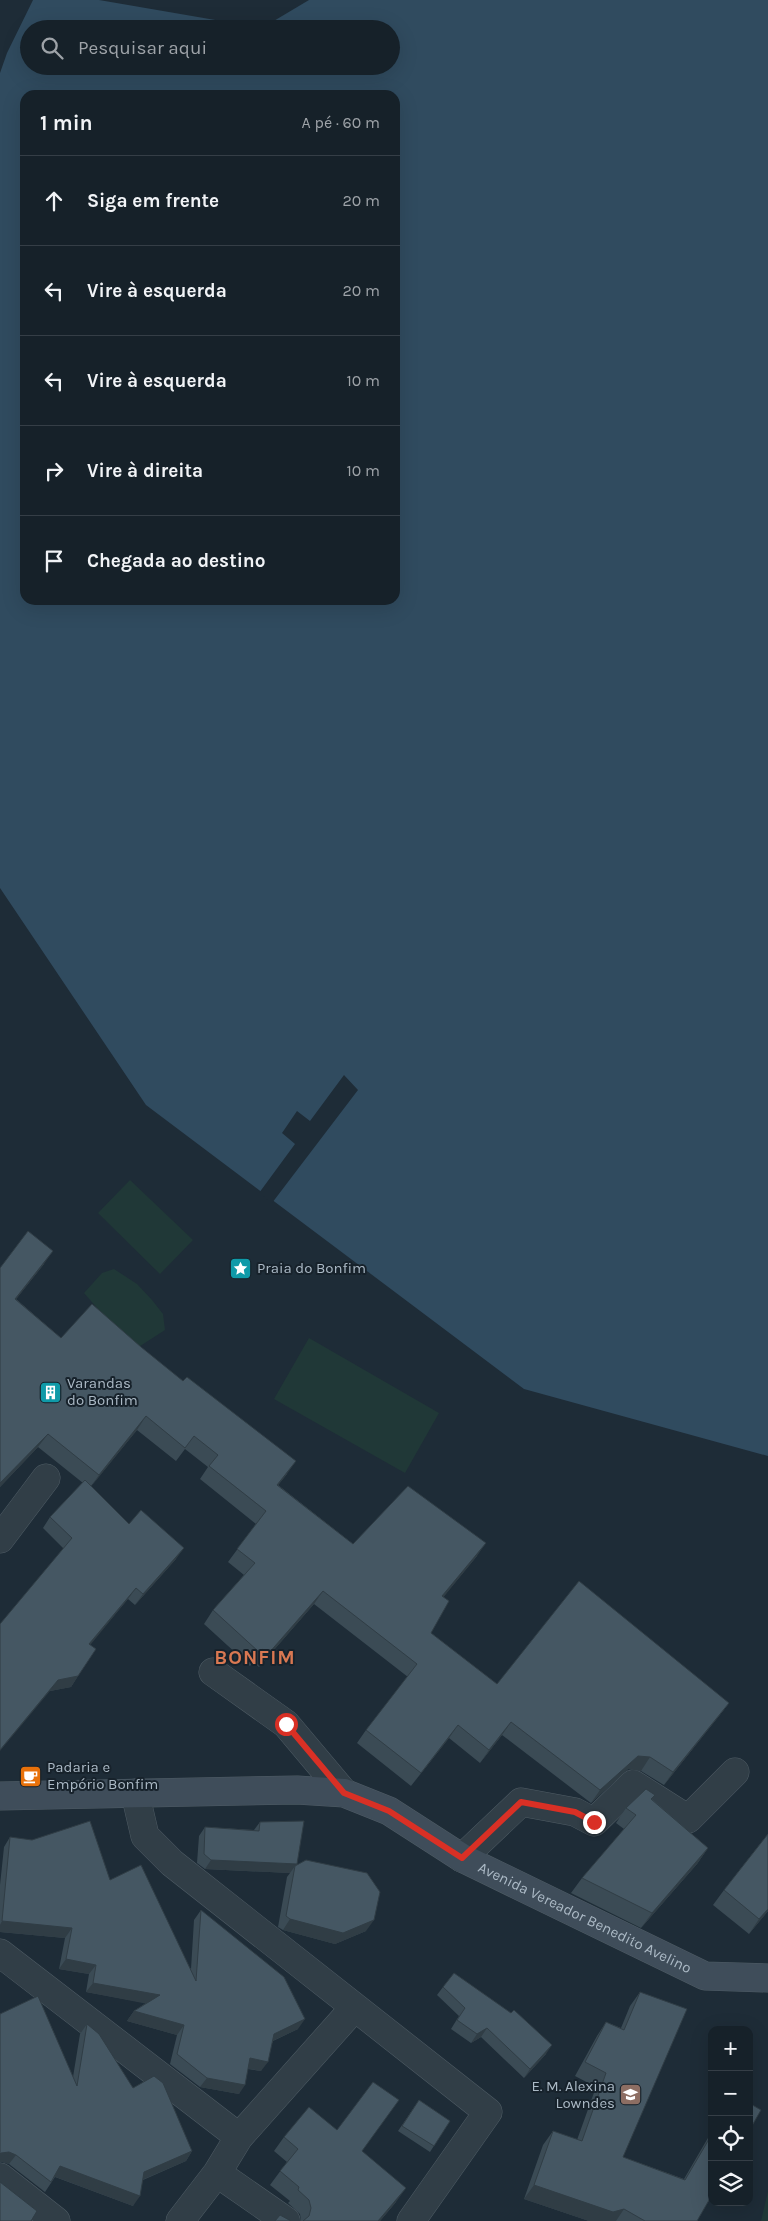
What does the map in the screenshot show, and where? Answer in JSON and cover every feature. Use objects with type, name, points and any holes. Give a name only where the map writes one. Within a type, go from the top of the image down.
[{"type":"main road","name":"Avenida Vereador Benedito Avelino","points":[[0,1796],[297,1790],[344,1793],[389,1811],[462,1858],[705,1976],[768,1978]]},
{"type":"street","points":[[0,1539],[46,1478]]},
{"type":"street","points":[[213,1672],[286,1724],[344,1793]]},
{"type":"street","points":[[462,1858],[521,1802],[575,1812],[594,1822],[633,1784],[688,1819],[735,1772]]},
{"type":"street","points":[[135,1793],[145,1836],[172,1863],[488,2112],[411,2221]]},
{"type":"street","points":[[0,1953],[239,2137]]},
{"type":"street","points":[[180,2221],[217,2173],[239,2137],[354,2008]]},
{"type":"street","points":[[217,2173],[286,2221]]},
{"type":"street","points":[[0,2177],[56,2221]]},
{"type":"green space","points":[[130,1180],[193,1240],[160,1274],[98,1213]]},
{"type":"green space","points":[[114,1269],[137,1284],[163,1314],[165,1330],[134,1350],[84,1293],[102,1273]]},
{"type":"green space","points":[[309,1338],[439,1413],[405,1473],[274,1399]]},
{"type":"green space","points":[[768,2191],[768,2221],[761,2221]]},
{"type":"water","points":[[33,0],[99,0],[215,20],[23,20]]},
{"type":"water","points":[[309,0],[768,0],[768,1456],[524,1389],[146,1105],[0,888],[0,73],[20,26],[20,75],[400,75],[400,20],[275,20]]},
{"type":"pier","points":[[344,1075],[358,1090],[272,1203],[259,1193],[295,1144],[282,1133],[297,1111],[310,1121]]},
{"type":"building","points":[[28,1231],[53,1251],[15,1299],[61,1338],[92,1304],[183,1381],[187,1377],[296,1461],[277,1485],[353,1544],[408,1486],[486,1543],[442,1596],[449,1601],[431,1633],[497,1684],[579,1581],[729,1703],[673,1772],[650,1757],[638,1756],[600,1790],[511,1722],[489,1750],[458,1725],[421,1773],[366,1730],[417,1664],[323,1591],[268,1654],[262,1649],[259,1652],[213,1610],[255,1563],[237,1549],[266,1511],[209,1466],[218,1455],[194,1436],[185,1448],[146,1416],[99,1475],[48,1434],[0,1483],[0,1268]]},
{"type":"building","points":[[85,1480],[129,1524],[141,1510],[184,1548],[143,1594],[136,1588],[89,1644],[96,1649],[78,1676],[58,1680],[0,1750],[0,1624],[72,1538],[50,1517]]},
{"type":"building","points":[[646,1789],[655,1795],[651,1799],[708,1848],[652,1913],[582,1878],[636,1815],[626,1808]]},
{"type":"building","points":[[90,1821],[110,1880],[141,1865],[196,1981],[201,1910],[284,1977],[305,2019],[274,2034],[268,2062],[250,2058],[245,2085],[207,2078],[177,2054],[184,2025],[134,2011],[160,1995],[93,1983],[96,1965],[66,1959],[72,1928],[2,1921],[10,1837],[32,1840]]},
{"type":"building","points":[[304,1821],[297,1864],[211,1860],[204,1854],[205,1827],[259,1831],[260,1822]]},
{"type":"building","points":[[768,1834],[768,1909],[759,1919],[724,1890]]},
{"type":"building","points":[[306,1860],[367,1873],[380,1892],[374,1920],[343,1933],[290,1919],[286,1916],[295,1866]]},
{"type":"building","points":[[454,1973],[511,2013],[514,2010],[552,2045],[530,2069],[487,2028],[477,2034],[457,2020],[465,2008],[443,1987]]},
{"type":"building","name":"E. M. Alexina Lowndes","points":[[640,1992],[687,2009],[623,2157],[685,2180],[708,2141],[708,2202],[697,2221],[645,2221],[624,2209],[613,2212],[534,2185],[553,2131],[582,2141],[606,2073],[585,2062],[606,2022],[624,2030]]},
{"type":"building","points":[[38,1996],[77,2086],[87,2024],[99,2034],[133,2088],[154,2076],[163,2083],[192,2151],[144,2172],[140,2196],[60,2166],[51,2182],[16,2155],[9,2152],[0,2154],[0,2014]]},
{"type":"building","points":[[373,2082],[399,2100],[362,2151],[406,2188],[378,2221],[303,2221],[309,2216],[311,2208],[309,2200],[298,2190],[299,2187],[280,2171],[298,2149],[284,2137],[309,2107],[337,2130]]},
{"type":"building","points":[[419,2100],[450,2121],[434,2146],[402,2126]]},
{"type":"building","points":[[753,2105],[761,2110],[753,2124]]},
{"type":"building","points":[[0,2182],[37,2211],[31,2221],[0,2221]]},
{"type":"building","points":[[280,2215],[291,2221],[275,2221]]},
{"type":"place","name":"Praia do Bonfim","points":[[241,1268]]},
{"type":"place","name":"Varandas do Bonfim","points":[[51,1392]]},
{"type":"place","name":"Padaria e Empório Bonfim","points":[[31,1776]]},
{"type":"place","name":"E. M. Alexina Lowndes","points":[[631,2095]]},
{"type":"district","name":"BONFIM","points":[[255,1657]]},
{"type":"route","points":[[286,1724],[344,1793],[389,1811],[462,1858],[521,1802],[575,1812],[594,1822]]}]
